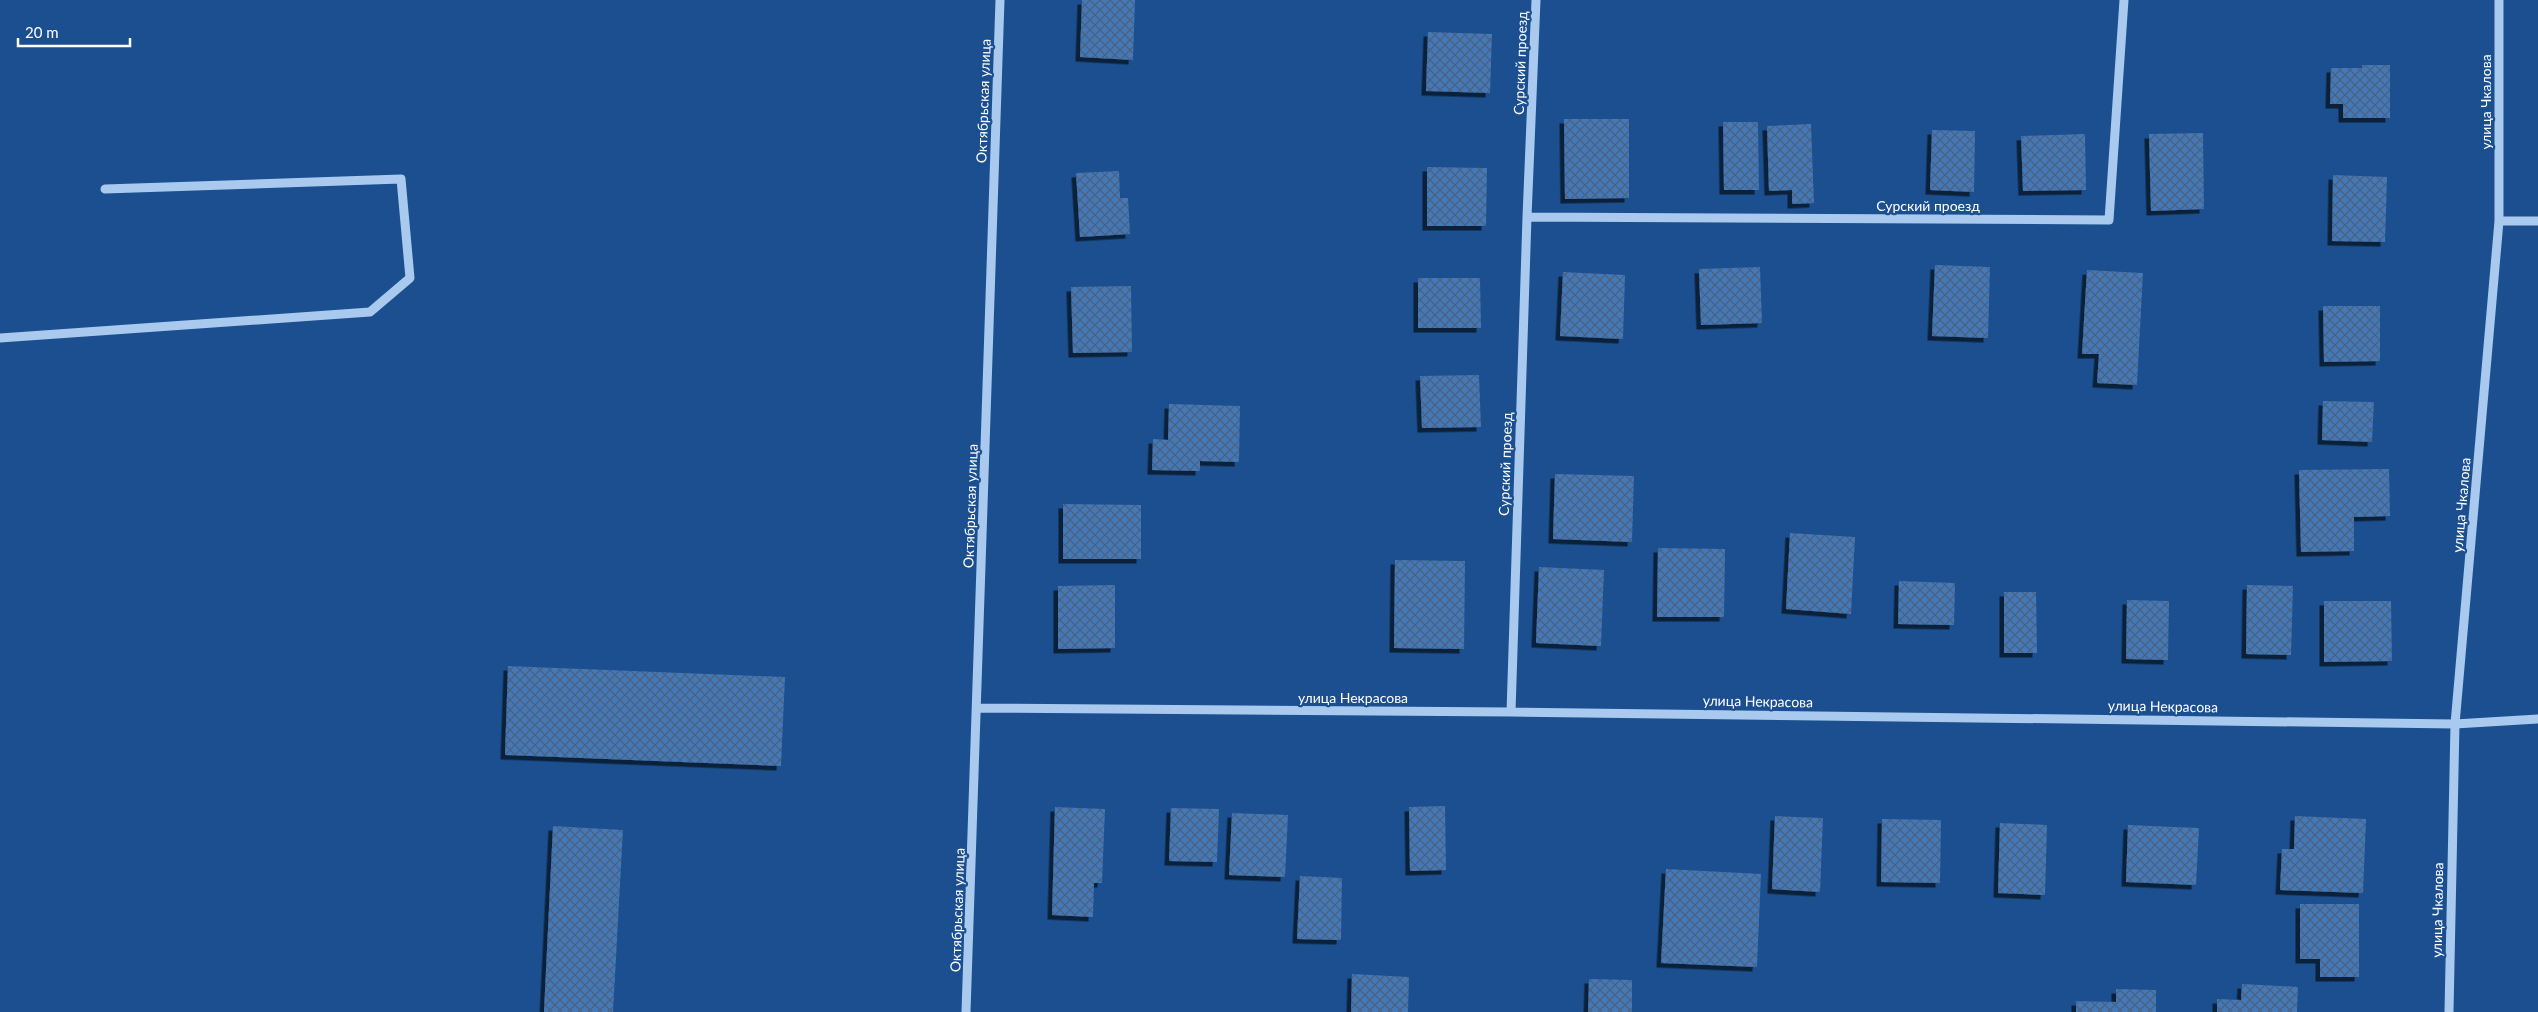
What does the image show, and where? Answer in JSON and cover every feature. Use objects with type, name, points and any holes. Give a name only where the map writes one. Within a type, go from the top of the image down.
[{"type":"street","name":"Октябрьская улица","points":[[966,1012],[978,708],[1000,0]]},
{"type":"street","name":"Сурский проезд","points":[[1511,712],[1536,0]]},
{"type":"street","name":"Сурский проезд","points":[[1527,217],[2109,220],[2124,0]]},
{"type":"street","name":"улица Чкалова","points":[[2449,1012],[2455,724],[2499,221],[2499,0]]},
{"type":"street","points":[[0,338],[370,312],[410,278],[401,179],[104,189]]},
{"type":"street","points":[[2499,221],[2538,221]]},
{"type":"street","name":"улица Некрасова","points":[[978,708],[1511,712],[2455,724],[2538,719]]},
{"type":"building","points":[[1082,0],[1135,0],[1133,60],[1080,57]]},
{"type":"building","points":[[1428,32],[1492,34],[1490,93],[1426,91]]},
{"type":"building","points":[[2362,65],[2390,65],[2390,118],[2343,118],[2343,104],[2330,104],[2331,68],[2362,68]]},
{"type":"building","points":[[1564,119],[1629,119],[1629,198],[1565,199]]},
{"type":"building","points":[[1723,122],[1758,122],[1759,190],[1724,190]]},
{"type":"building","points":[[1811,124],[1814,203],[1792,204],[1792,190],[1769,191],[1767,126]]},
{"type":"building","points":[[1932,130],[1975,131],[1974,192],[1930,190]]},
{"type":"building","points":[[2203,133],[2204,209],[2151,211],[2149,134]]},
{"type":"building","points":[[2085,134],[2086,190],[2023,191],[2021,136]]},
{"type":"building","points":[[1427,167],[1487,168],[1486,226],[1427,226]]},
{"type":"building","points":[[1119,171],[1120,198],[1128,198],[1130,234],[1080,237],[1076,173]]},
{"type":"building","points":[[2333,175],[2387,177],[2385,242],[2332,241]]},
{"type":"building","points":[[1935,265],[1990,267],[1988,338],[1932,336]]},
{"type":"building","points":[[1760,267],[1762,323],[1701,325],[1699,269]]},
{"type":"building","points":[[2087,270],[2143,273],[2137,385],[2097,383],[2099,354],[2082,354]]},
{"type":"building","points":[[1563,272],[1625,275],[1623,339],[1560,336]]},
{"type":"building","points":[[1418,278],[1480,278],[1481,328],[1418,328]]},
{"type":"building","points":[[1131,286],[1132,352],[1073,353],[1071,287]]},
{"type":"building","points":[[2323,306],[2380,306],[2380,361],[2324,362]]},
{"type":"building","points":[[1479,375],[1481,427],[1422,428],[1420,376]]},
{"type":"building","points":[[2323,401],[2374,402],[2372,442],[2322,440]]},
{"type":"building","points":[[1169,404],[1240,406],[1239,462],[1200,461],[1200,471],[1152,470],[1153,439],[1168,440]]},
{"type":"building","points":[[2389,469],[2390,516],[2354,517],[2354,551],[2301,552],[2299,470]]},
{"type":"building","points":[[1555,474],[1634,476],[1632,542],[1553,539]]},
{"type":"building","points":[[1063,504],[1141,505],[1141,559],[1063,559]]},
{"type":"building","points":[[1790,533],[1855,537],[1851,614],[1786,609]]},
{"type":"building","points":[[1658,548],[1725,549],[1724,617],[1657,617]]},
{"type":"building","points":[[1395,560],[1465,561],[1464,649],[1394,648]]},
{"type":"building","points":[[1539,567],[1604,570],[1601,646],[1536,643]]},
{"type":"building","points":[[1899,581],[1955,583],[1954,625],[1898,624]]},
{"type":"building","points":[[1115,585],[1115,648],[1058,649],[1058,586]]},
{"type":"building","points":[[2247,585],[2293,586],[2291,655],[2246,654]]},
{"type":"building","points":[[2004,592],[2036,592],[2037,653],[2004,653]]},
{"type":"building","points":[[2127,600],[2169,601],[2168,660],[2126,659]]},
{"type":"building","points":[[2324,601],[2391,601],[2392,661],[2324,662]]},
{"type":"building","points":[[508,666],[785,677],[781,766],[505,755]]},
{"type":"building","points":[[1445,806],[1446,870],[1410,871],[1409,807]]},
{"type":"building","points":[[1055,807],[1105,809],[1102,883],[1094,883],[1093,917],[1052,915]]},
{"type":"building","points":[[1171,808],[1219,809],[1217,862],[1169,861]]},
{"type":"building","points":[[1232,813],[1288,815],[1285,877],[1229,875]]},
{"type":"building","points":[[1775,816],[1823,818],[1820,892],[1772,889]]},
{"type":"building","points":[[2295,816],[2366,819],[2363,893],[2280,890],[2282,849],[2294,849]]},
{"type":"building","points":[[1882,819],[1941,820],[1940,883],[1881,882]]},
{"type":"building","points":[[2000,823],[2047,825],[2045,895],[1998,893]]},
{"type":"building","points":[[2128,825],[2199,828],[2196,885],[2126,882]]},
{"type":"building","points":[[553,826],[623,830],[613,1012],[544,1012]]},
{"type":"building","points":[[1666,869],[1761,874],[1757,967],[1661,963]]},
{"type":"building","points":[[1300,876],[1342,878],[1341,940],[1297,939]]},
{"type":"building","points":[[2300,904],[2359,904],[2359,977],[2320,977],[2320,959],[2300,959]]},
{"type":"building","points":[[1352,974],[1409,977],[1408,1012],[1351,1012]]},
{"type":"building","points":[[1589,979],[1632,980],[1632,1012],[1588,1012]]},
{"type":"building","points":[[2242,984],[2298,987],[2297,1012],[2217,1012],[2217,999],[2241,1000]]},
{"type":"building","points":[[2116,989],[2156,990],[2156,1012],[2076,1012],[2076,1001],[2116,1002]]}]
